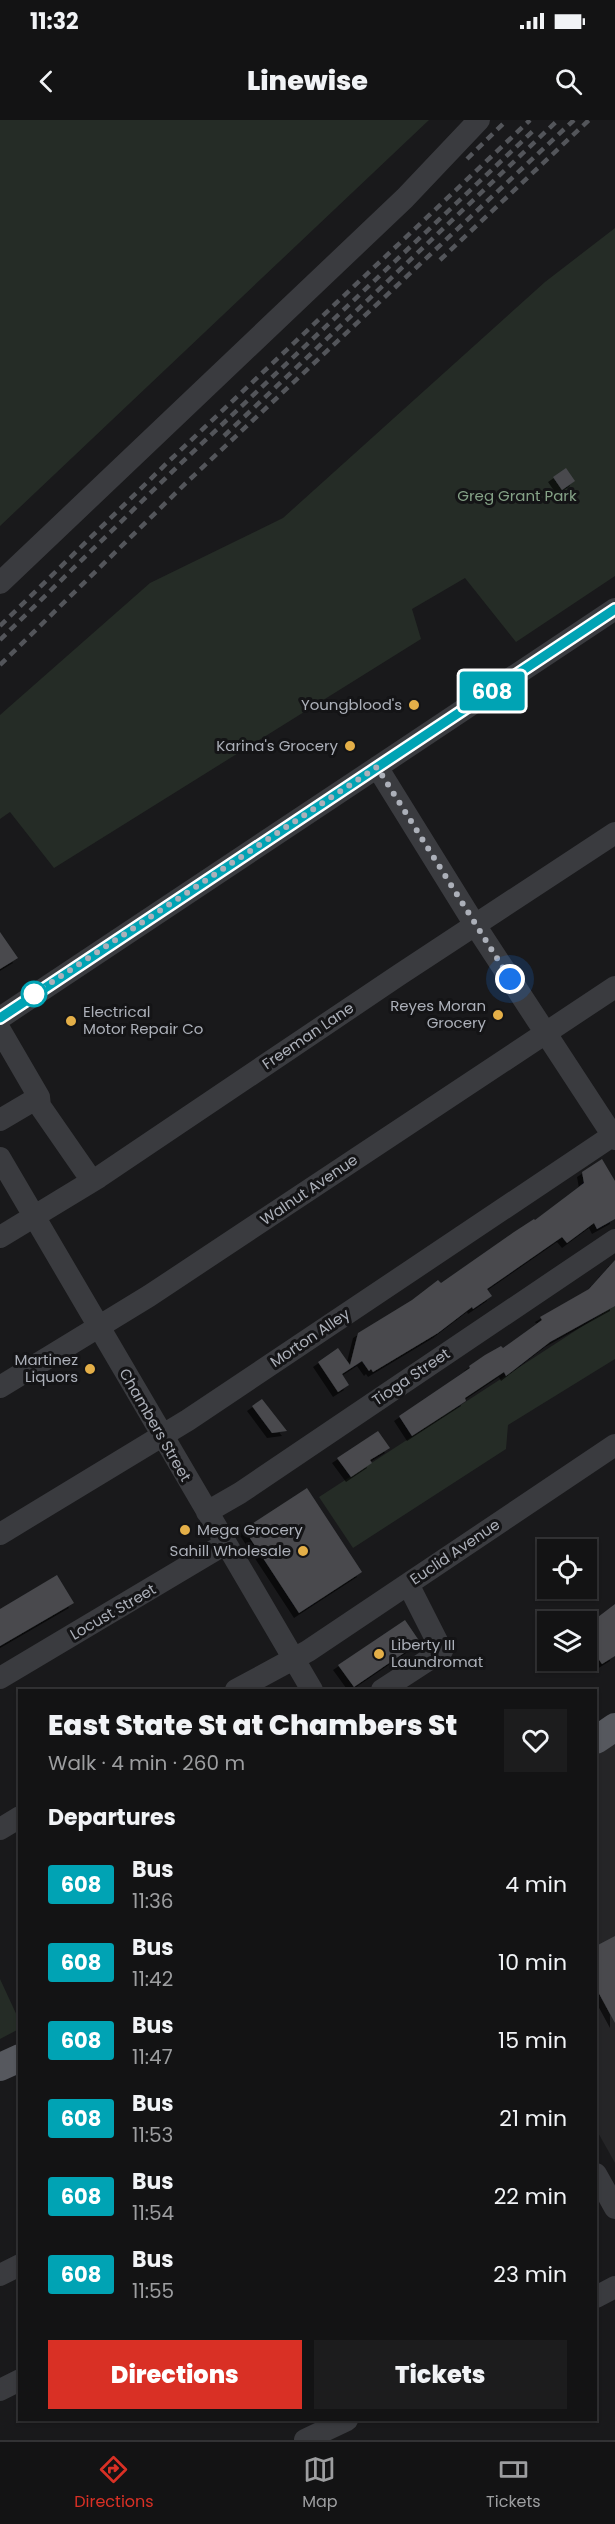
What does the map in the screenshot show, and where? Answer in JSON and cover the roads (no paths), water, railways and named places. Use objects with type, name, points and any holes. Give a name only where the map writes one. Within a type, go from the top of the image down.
[{"type":"main road","points":[[597,1739],[615,1727]]},
{"type":"main road","points":[[0,2067],[18,2059]]},
{"type":"street","points":[[0,583],[405,198],[479,120]]},
{"type":"street","points":[[0,1018],[615,609]]},
{"type":"street","points":[[377,767],[475,925],[614,1136]]},
{"type":"street","name":"Freeman Lane","points":[[0,1238],[92,1182],[615,833]]},
{"type":"street","name":"Walnut Avenue","points":[[0,1387],[98,1328],[615,987]]},
{"type":"street","points":[[0,1030],[39,1097],[40,1106],[92,1182]]},
{"type":"street","points":[[0,1120],[39,1097]]},
{"type":"street","name":"Morton Alley","points":[[0,1534],[162,1436],[614,1136]]},
{"type":"street","name":"Chambers Street","points":[[0,1158],[311,1689]]},
{"type":"street","name":"Tioga Street","points":[[207,1512],[240,1493],[615,1240]]},
{"type":"street","name":"Euclid Avenue","points":[[238,1689],[294,1659],[615,1445]]},
{"type":"street","name":"Locust Street","points":[[0,1678],[225,1545]]},
{"type":"street","points":[[384,1689],[442,1651],[408,1584]]},
{"type":"street","points":[[0,1829],[18,1818]]},
{"type":"street","points":[[597,2176],[615,2208]]},
{"type":"street","points":[[0,2275],[18,2266]]},
{"type":"street","points":[[597,2296],[615,2287]]},
{"type":"street","points":[[0,2390],[18,2381]]},
{"type":"street","points":[[305,2440],[347,2425]]},
{"type":"railway","points":[[467,159],[507,120]]},
{"type":"railway","points":[[0,626],[169,461],[530,120]]},
{"type":"railway","points":[[224,436],[558,120]]},
{"type":"railway","points":[[0,665],[188,481],[574,120]]},
{"type":"railway","points":[[440,260],[589,120]]},
{"type":"railway","points":[[0,640],[176,468],[534,130]]},
{"type":"place","name":"Youngblood's","points":[[414,705]]},
{"type":"place","name":"Karina's Grocery","points":[[350,746]]},
{"type":"place","name":"Reyes Moran Grocery","points":[[498,1015]]},
{"type":"place","name":"Electrical Motor Repair Co","points":[[71,1021]]},
{"type":"place","name":"Martinez Liquors","points":[[90,1369]]},
{"type":"place","name":"Mega Grocery","points":[[185,1530]]},
{"type":"place","name":"Sahill Wholesale","points":[[303,1551]]},
{"type":"place","name":"Liberty III Laundromat","points":[[379,1654]]},
{"type":"park label","name":"Greg Grant Park","points":[[517,496]]}]
